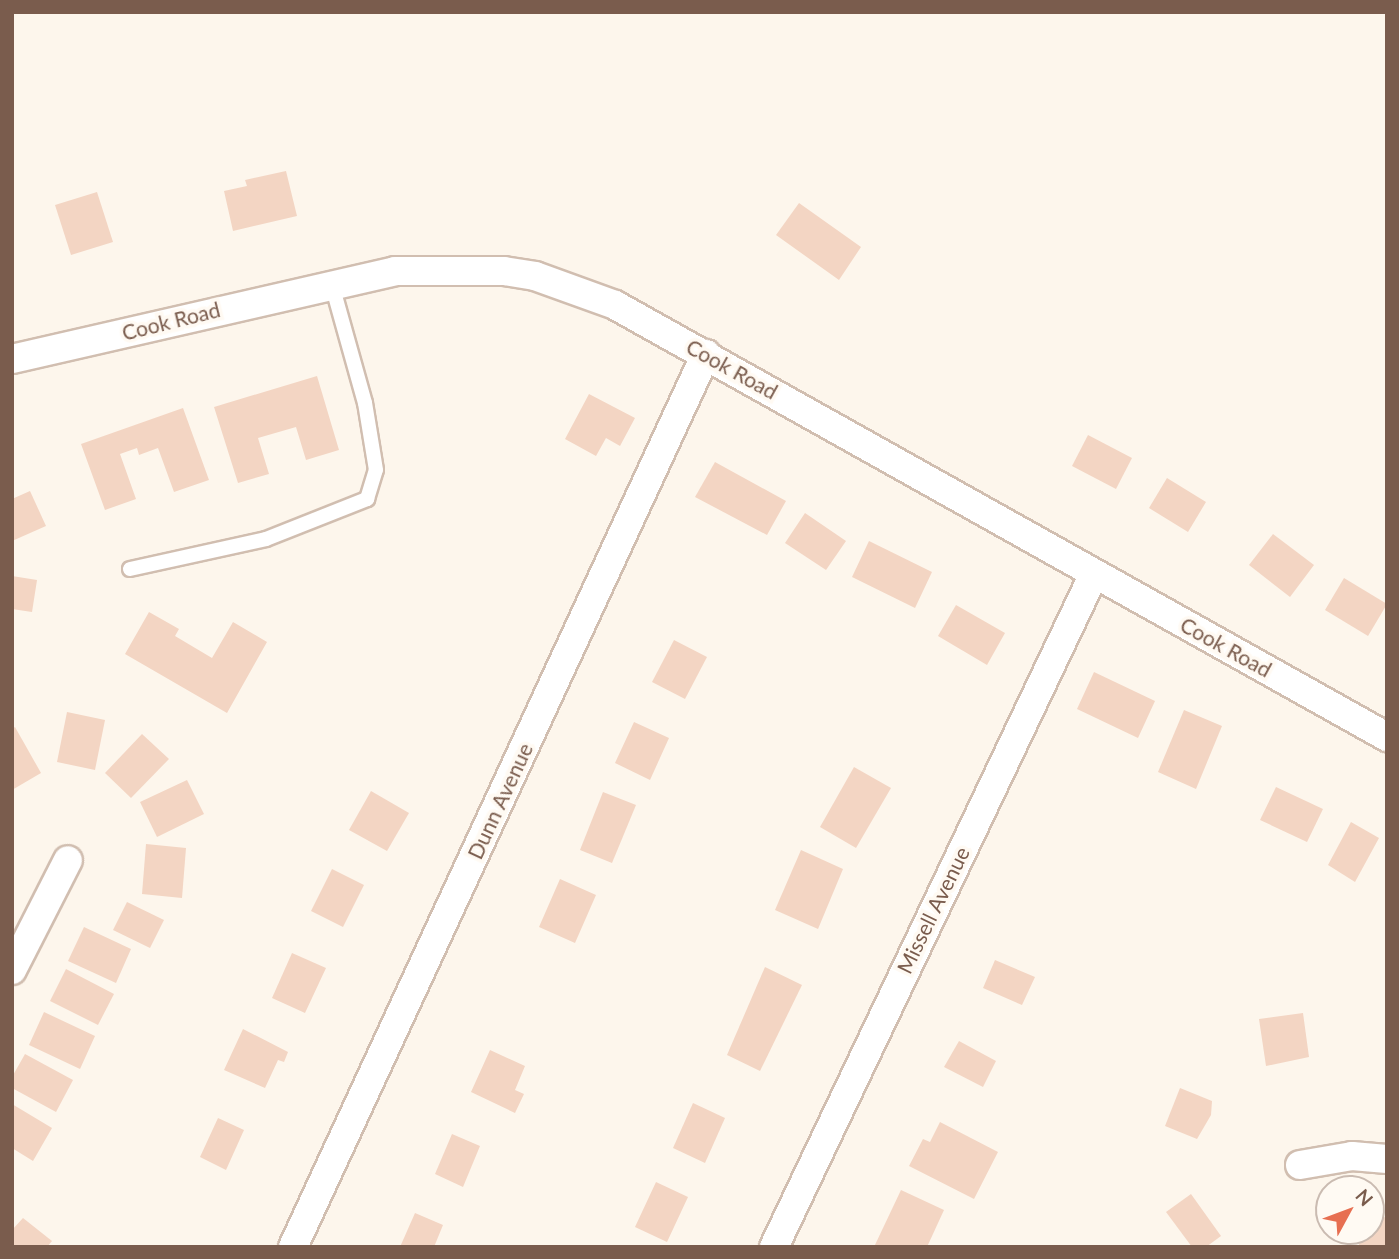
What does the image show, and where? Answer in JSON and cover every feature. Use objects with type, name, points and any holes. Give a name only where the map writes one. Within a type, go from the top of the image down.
[{"type":"street","name":"Cook Road","points":[[12,359],[332,285],[423,269],[535,275],[615,305],[706,354],[1387,737]]},
{"type":"street","name":"Dunn Avenue","points":[[293,1247],[706,354]]},
{"type":"street","name":"Missell Avenue","points":[[774,1247],[1094,574]]},
{"type":"street","points":[[12,970],[68,860]]},
{"type":"street","points":[[1300,1165],[1352,1156],[1387,1159]]},
{"type":"lane","points":[[130,569],[265,539],[368,499],[376,470],[365,403],[332,285]]},
{"type":"building","points":[[286,171],[297,216],[233,231],[224,191],[247,186],[245,180]]},
{"type":"building","points":[[97,192],[113,242],[71,255],[55,205]]},
{"type":"building","points":[[799,203],[861,247],[839,280],[776,235]]},
{"type":"building","points":[[317,376],[339,450],[306,460],[296,427],[258,438],[269,474],[238,483],[214,407]]},
{"type":"building","points":[[589,394],[635,418],[620,446],[606,438],[596,456],[565,439]]},
{"type":"building","points":[[183,408],[209,480],[174,492],[158,448],[139,455],[137,448],[120,454],[136,499],[105,510],[81,444]]},
{"type":"building","points":[[1088,435],[1132,458],[1116,489],[1072,466]]},
{"type":"building","points":[[715,462],[786,501],[767,535],[695,497]]},
{"type":"building","points":[[1167,478],[1206,502],[1188,532],[1149,508]]},
{"type":"building","points":[[30,491],[46,526],[12,541],[12,499]]},
{"type":"building","points":[[805,513],[846,541],[826,570],[785,543]]},
{"type":"building","points":[[1273,534],[1314,565],[1290,597],[1249,565]]},
{"type":"building","points":[[869,541],[932,572],[915,608],[852,577]]},
{"type":"building","points":[[12,576],[37,580],[32,612],[12,609]]},
{"type":"building","points":[[1344,578],[1387,604],[1368,636],[1325,610]]},
{"type":"building","points":[[956,605],[1005,633],[987,665],[938,636]]},
{"type":"building","points":[[149,612],[179,629],[175,636],[212,658],[233,622],[267,642],[227,713],[125,654]]},
{"type":"building","points":[[674,640],[707,657],[685,699],[652,682]]},
{"type":"building","points":[[1094,672],[1155,701],[1138,738],[1077,709]]},
{"type":"building","points":[[1184,710],[1222,726],[1196,789],[1158,772]]},
{"type":"building","points":[[67,712],[105,720],[95,770],[57,762]]},
{"type":"building","points":[[634,722],[669,738],[650,780],[615,763]]},
{"type":"building","points":[[15,727],[41,773],[12,790],[12,729]]},
{"type":"building","points":[[142,734],[169,759],[131,798],[105,773]]},
{"type":"building","points":[[854,767],[891,788],[856,848],[820,827]]},
{"type":"building","points":[[187,780],[204,814],[157,837],[140,802]]},
{"type":"building","points":[[1276,787],[1323,809],[1307,842],[1260,820]]},
{"type":"building","points":[[371,791],[409,813],[387,851],[349,830]]},
{"type":"building","points":[[603,792],[636,805],[612,863],[580,850]]},
{"type":"building","points":[[1351,822],[1379,838],[1355,882],[1328,865]]},
{"type":"building","points":[[146,844],[186,848],[182,898],[142,894]]},
{"type":"building","points":[[801,850],[843,869],[818,929],[775,910]]},
{"type":"building","points":[[332,869],[364,885],[343,927],[311,911]]},
{"type":"building","points":[[560,879],[596,895],[575,943],[539,927]]},
{"type":"building","points":[[127,902],[164,920],[150,948],[113,930]]},
{"type":"building","points":[[84,927],[131,949],[116,983],[68,961]]},
{"type":"building","points":[[292,953],[326,968],[305,1013],[272,998]]},
{"type":"building","points":[[995,960],[1035,977],[1022,1005],[983,988]]},
{"type":"building","points":[[765,967],[802,985],[760,1071],[727,1055]]},
{"type":"building","points":[[66,969],[114,994],[98,1025],[50,1001]]},
{"type":"building","points":[[44,1012],[95,1036],[80,1069],[29,1045]]},
{"type":"building","points":[[1303,1013],[1309,1057],[1266,1066],[1259,1019]]},
{"type":"building","points":[[243,1029],[288,1052],[284,1062],[278,1060],[265,1088],[224,1070]]},
{"type":"building","points":[[959,1041],[996,1061],[983,1087],[944,1067]]},
{"type":"building","points":[[490,1050],[525,1066],[515,1090],[524,1094],[515,1113],[471,1092]]},
{"type":"building","points":[[25,1054],[73,1080],[56,1112],[12,1088],[12,1077]]},
{"type":"building","points":[[1180,1088],[1212,1101],[1211,1115],[1197,1139],[1165,1126]]},
{"type":"building","points":[[693,1103],[725,1118],[705,1163],[673,1148]]},
{"type":"building","points":[[12,1104],[52,1128],[33,1161],[12,1148]]},
{"type":"building","points":[[218,1118],[244,1130],[226,1170],[200,1157]]},
{"type":"building","points":[[940,1122],[998,1152],[974,1199],[909,1166],[923,1139],[930,1142]]},
{"type":"building","points":[[452,1134],[480,1146],[463,1187],[435,1174]]},
{"type":"building","points":[[656,1182],[688,1197],[667,1242],[635,1227]]},
{"type":"building","points":[[901,1190],[944,1210],[927,1247],[874,1247]]},
{"type":"building","points":[[1191,1194],[1221,1236],[1206,1247],[1192,1247],[1166,1212]]},
{"type":"building","points":[[415,1213],[443,1225],[434,1247],[400,1247]]},
{"type":"building","points":[[23,1218],[52,1241],[47,1247],[12,1247],[12,1230]]},
{"type":"building","points":[[1387,1218],[1387,1247],[1358,1247],[1385,1245]]}]
